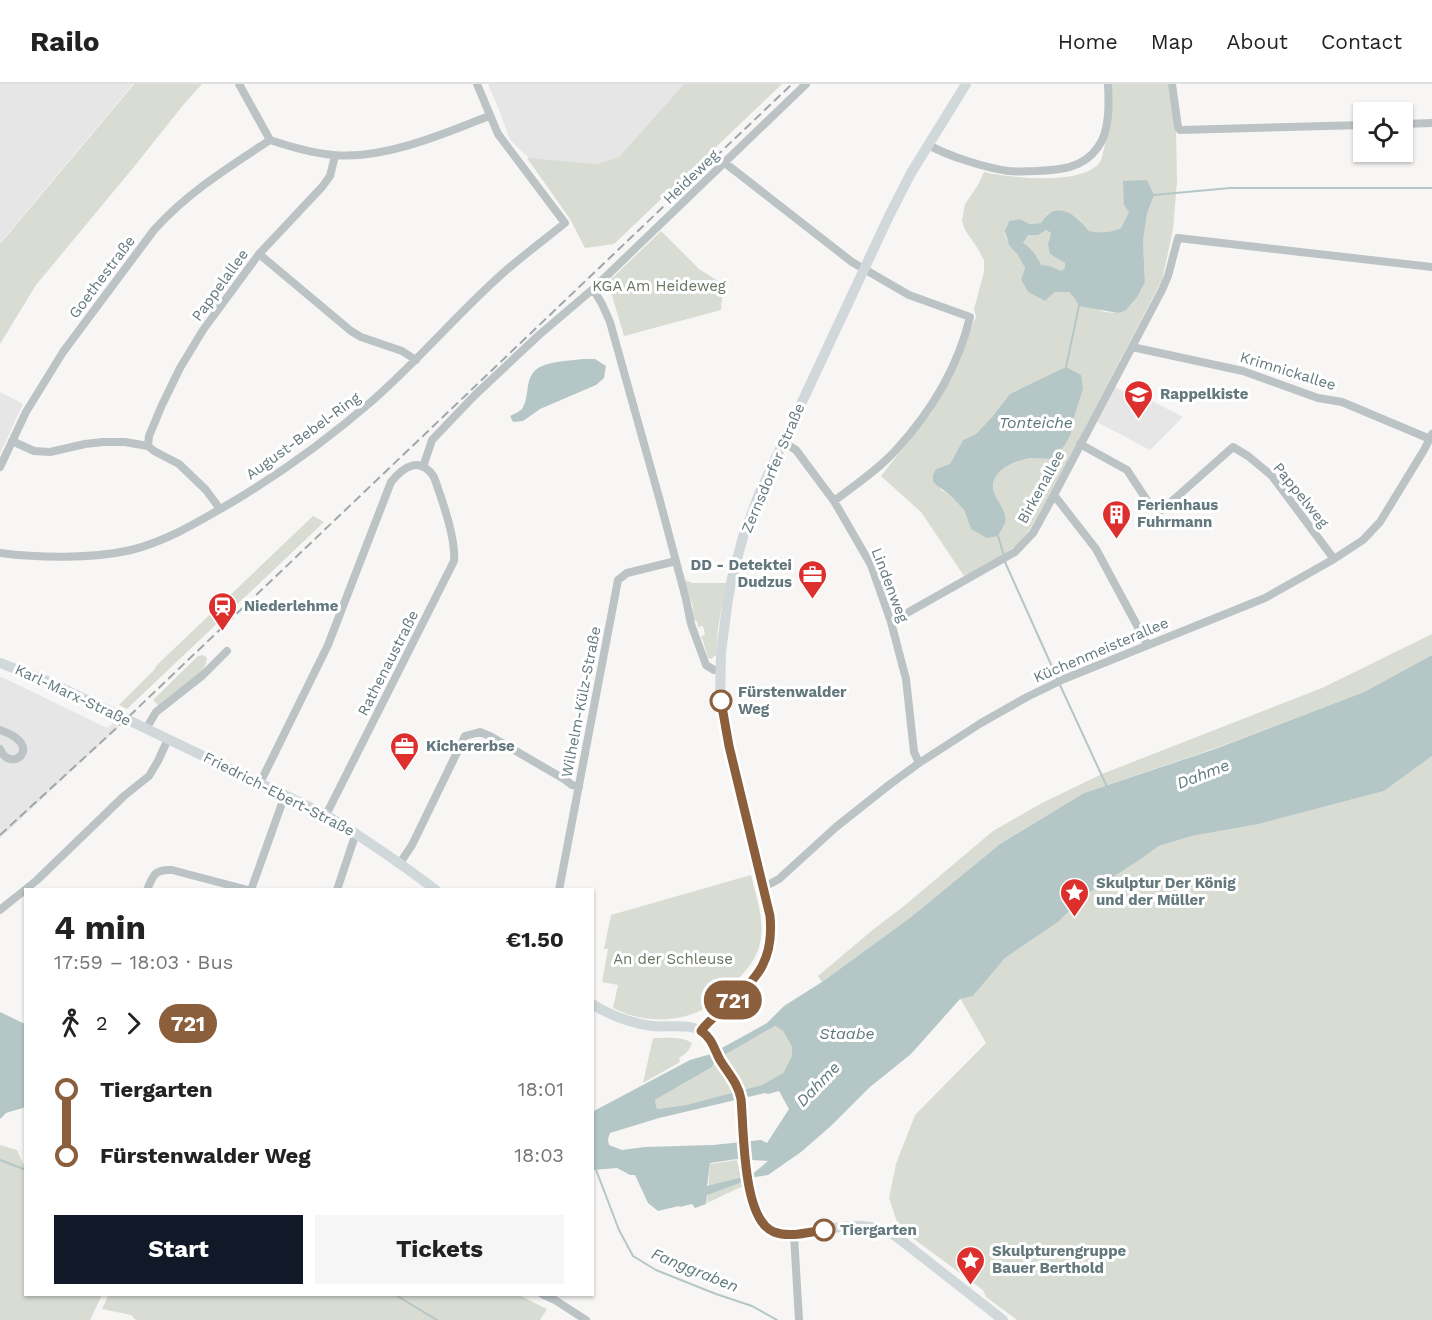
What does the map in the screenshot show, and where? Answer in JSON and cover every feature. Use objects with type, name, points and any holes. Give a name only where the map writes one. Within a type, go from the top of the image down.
[{"type":"street","points":[[239,84],[270,140],[334,156],[376,153],[414,144],[489,116],[477,84]]},
{"type":"street","name":"Heideweg","points":[[423,467],[432,440],[475,395],[539,335],[593,289],[806,84]]},
{"type":"street","name":"Zernsdorfer Straße","points":[[701,1031],[759,972],[769,953],[771,938],[770,916],[764,887],[720,700],[723,629],[741,545],[759,494],[863,269],[928,145],[966,84]]},
{"type":"street","points":[[928,145],[982,165],[1010,171],[1060,170],[1073,166],[1081,163],[1100,146],[1108,112],[1108,84]]},
{"type":"street","points":[[1172,84],[1180,130],[1353,125]]},
{"type":"street","name":"August-Bebel-Ring","points":[[0,553],[39,556],[89,555],[129,550],[168,537],[247,494],[339,429],[373,400],[502,273],[565,223],[498,134],[489,116]]},
{"type":"street","points":[[1413,124],[1432,123]]},
{"type":"street","name":"Goethestraße","points":[[0,467],[38,392],[63,352],[154,230],[192,194],[270,140]]},
{"type":"street","name":"Pappelallee","points":[[147,446],[162,405],[180,368],[203,330],[259,254],[322,187],[330,176],[334,156]]},
{"type":"street","points":[[725,163],[845,258],[909,295],[970,317],[957,356],[930,407],[895,451],[834,501]]},
{"type":"street","name":"Birkenallee","points":[[891,622],[1015,552],[1033,532],[1162,290],[1178,238],[1432,267]]},
{"type":"street","points":[[259,254],[351,331],[361,337],[402,351],[416,360]]},
{"type":"street","points":[[593,289],[610,322],[676,561],[690,624],[696,635],[703,661],[710,668],[720,669]]},
{"type":"street","name":"Krimnickallee","points":[[1132,347],[1243,371],[1318,398],[1342,402],[1431,437]]},
{"type":"street","name":"Küchenmeisterallee","points":[[764,887],[779,879],[864,804],[919,763],[981,723],[1064,679],[1265,598],[1363,540],[1380,522],[1431,437]]},
{"type":"street","points":[[12,441],[34,451],[50,452],[103,442],[124,442],[147,446],[179,464],[206,490],[220,509]]},
{"type":"street","name":"Lindenweg","points":[[783,442],[792,446],[834,501],[871,565],[891,622],[906,679],[914,752],[919,763]]},
{"type":"street","name":"Pappelweg","points":[[1080,444],[1127,470],[1152,508],[1162,510],[1233,447],[1272,476],[1334,559]]},
{"type":"street","points":[[260,783],[328,645],[392,482],[407,466],[415,464],[423,467]]},
{"type":"street","name":"Rathenaustraße","points":[[326,815],[454,561],[455,553],[447,519],[434,477],[430,470],[423,467]]},
{"type":"street","points":[[1054,495],[1096,549],[1147,644]]},
{"type":"street","name":"Wilhelm-Külz-Straße","points":[[559,888],[618,580],[627,573],[676,561]]},
{"type":"street","points":[[146,729],[156,712],[203,675],[227,651]]},
{"type":"street","name":"Karl-Marx-Straße","points":[[0,663],[40,678],[146,729]]},
{"type":"street","name":"Friedrich-Ebert-Straße","points":[[146,729],[326,815],[356,833],[433,888]]},
{"type":"street","points":[[0,730],[21,741],[23,751],[17,759],[12,760],[2,754],[0,749]]},
{"type":"street","points":[[400,863],[412,845],[465,736],[480,732],[490,736],[579,787]]},
{"type":"street","points":[[27,888],[124,795],[148,776],[168,739]]},
{"type":"street","points":[[250,888],[285,795]]},
{"type":"street","points":[[338,888],[356,833]]},
{"type":"street","points":[[148,888],[156,872],[164,870],[172,870],[241,888]]},
{"type":"street","points":[[0,910],[24,891]]},
{"type":"street","points":[[594,1005],[629,1021],[655,1026],[691,1027],[709,1037],[740,1095],[747,1173],[756,1212],[761,1222],[769,1230],[794,1235],[861,1226],[877,1227],[888,1231],[1002,1320]]},
{"type":"street","points":[[794,1235],[799,1320]]},
{"type":"street","points":[[546,1296],[586,1320]]},
{"type":"shaded area","points":[[0,84],[133,84],[0,243]]},
{"type":"shaded area","points":[[488,84],[684,84],[619,157],[596,164],[530,159],[510,140]]},
{"type":"shaded area","name":"Rappelkiste","points":[[1115,387],[1139,400],[1142,396],[1183,417],[1150,450],[1097,422]]},
{"type":"shaded area","points":[[0,392],[23,404],[0,454]]},
{"type":"shaded area","points":[[0,677],[107,728],[113,723],[119,727],[0,838]]},
{"type":"green space","points":[[134,84],[202,84],[36,285],[0,344],[0,244]]},
{"type":"green space","points":[[684,84],[782,84],[614,244],[585,248],[570,219],[527,158],[596,164],[619,157]]},
{"type":"green space","points":[[1110,84],[1168,84],[1176,128],[1177,181],[1173,230],[1162,280],[1030,529],[1018,544],[993,562],[964,576],[921,512],[881,476],[931,413],[976,317],[974,309],[984,272],[984,260],[965,230],[962,221],[965,204],[984,172],[1045,178],[1078,175],[1091,170],[1100,162],[1103,155],[1108,127]],"holes":[[[1154,195],[1147,214],[1143,241],[1145,282],[1125,311],[1104,312],[1075,299],[1069,292],[1055,292],[1045,301],[1028,292],[1021,280],[1025,268],[1006,236],[1009,221],[1020,219],[1030,224],[1041,223],[1048,213],[1062,214],[1076,218],[1089,231],[1109,232],[1121,228],[1129,212]],[[1066,367],[1074,417],[1071,434],[1052,459],[1027,459],[1012,464],[1000,472],[996,477],[994,491],[1004,512],[971,529],[964,510],[952,497],[941,490],[936,469],[950,464],[963,440],[976,434],[992,417]]]},
{"type":"green space","points":[[1046,230],[1051,233],[1048,244],[1065,263],[1065,268],[1061,272],[1050,266],[1041,266],[1037,257],[1023,243],[1027,234]]},
{"type":"green space","name":"KGA Am Heideweg","points":[[661,231],[699,269],[723,284],[721,310],[624,336],[608,282]]},
{"type":"green space","points":[[313,516],[324,522],[127,709],[119,705],[157,665]]},
{"type":"green space","points":[[685,580],[692,583],[726,583],[716,655],[711,659],[708,658],[701,636],[705,635],[703,626],[698,627],[697,621],[694,620],[693,607]]},
{"type":"green space","points":[[1432,634],[1432,655],[1364,692],[1219,747],[1084,793],[1000,844],[911,917],[822,982],[818,976],[993,831],[1040,804],[1102,774],[1322,688]]},
{"type":"green space","points":[[203,655],[207,658],[201,672],[158,705],[153,700],[198,656]]},
{"type":"green space","name":"Tiergarten","points":[[1432,756],[1432,1320],[1017,1320],[986,1297],[983,1290],[899,1228],[889,1198],[896,1164],[915,1115],[986,1043],[960,998],[973,996],[1005,958],[1058,922],[1088,893],[1159,846],[1192,836],[1259,824],[1384,791]]},
{"type":"green space","name":"An der Schleuse","points":[[751,875],[761,917],[760,943],[757,954],[744,973],[722,995],[702,1010],[677,1018],[637,1017],[613,1008],[618,985],[602,982],[608,949],[604,949],[611,915]]},
{"type":"green space","points":[[775,1026],[783,1031],[792,1047],[792,1056],[783,1073],[763,1085],[686,1105],[657,1109],[655,1100],[712,1067],[716,1060]]},
{"type":"green space","points":[[653,1038],[678,1038],[692,1043],[687,1052],[679,1058],[680,1062],[643,1083]]},
{"type":"green space","points":[[0,1145],[17,1150],[24,1166],[24,1296],[102,1296],[90,1320],[0,1320]]},
{"type":"green space","points":[[737,1160],[743,1186],[707,1203],[710,1164]]},
{"type":"green space","points":[[108,1296],[521,1296],[547,1309],[540,1320],[136,1320],[131,1315],[102,1309]]},
{"type":"water","points":[[1147,180],[1154,195],[1147,214],[1143,241],[1145,282],[1137,297],[1125,311],[1118,313],[1079,306],[1069,292],[1055,292],[1045,301],[1028,292],[1021,280],[1025,268],[1009,245],[1005,231],[1009,221],[1020,219],[1030,224],[1041,223],[1047,215],[1059,210],[1071,214],[1089,231],[1117,230],[1121,228],[1129,212],[1124,205],[1123,181]],"holes":[[[1046,230],[1051,233],[1048,244],[1050,254],[1065,263],[1065,268],[1061,271],[1041,265],[1034,253],[1023,243],[1028,235],[1038,235]]]},
{"type":"water","points":[[595,359],[606,366],[604,378],[596,385],[540,409],[523,421],[513,422],[510,416],[522,409],[525,404],[529,381],[535,371],[540,367],[561,361]]},
{"type":"water","name":"Tonteiche","points":[[1066,367],[1081,375],[1083,389],[1071,434],[1052,459],[1026,459],[1011,464],[999,473],[993,485],[994,492],[1006,519],[998,536],[987,538],[971,529],[964,510],[933,482],[933,475],[936,469],[950,464],[963,440],[976,434],[1010,394]]},
{"type":"water","name":"Staabe","points":[[1432,655],[1432,756],[1384,791],[1259,824],[1192,836],[1159,846],[1088,893],[1058,922],[1005,958],[973,996],[960,999],[911,1054],[870,1087],[801,1152],[768,1175],[756,1177],[707,1195],[706,1204],[695,1208],[692,1204],[658,1211],[648,1203],[635,1175],[630,1175],[617,1168],[594,1170],[594,1111],[690,1060],[711,1054],[767,1023],[784,1006],[822,982],[911,917],[1000,844],[1084,793],[1215,749],[1364,692]],"holes":[[[775,1026],[783,1031],[792,1047],[792,1056],[783,1073],[762,1085],[686,1105],[657,1109],[655,1100],[712,1067],[716,1060]],[[779,1091],[789,1109],[767,1143],[761,1140],[622,1150],[609,1145],[610,1133],[659,1118]],[[737,1159],[768,1161],[755,1172],[707,1186],[710,1163]]]},
{"type":"water","points":[[0,1012],[24,1024],[24,1108],[6,1113],[0,1119]]},
{"type":"waterway","points":[[1154,195],[1230,188],[1432,188]]},
{"type":"waterway","points":[[1066,367],[1079,306]]},
{"type":"waterway","points":[[998,536],[1004,556]]},
{"type":"waterway","points":[[1005,562],[1058,680]]},
{"type":"waterway","points":[[1060,685],[1108,789]]},
{"type":"waterway","points":[[0,1160],[24,1169]]},
{"type":"waterway","name":"Fanggraben","points":[[595,1167],[619,1230],[633,1256],[656,1270],[752,1306],[777,1320]]},
{"type":"waterway","points":[[397,1296],[437,1320]]},
{"type":"railway","points":[[0,835],[122,723],[792,84]]},
{"type":"bus line","name":"721","points":[[721,701],[729,746],[764,887],[770,916],[771,938],[769,953],[759,972],[701,1031],[709,1037],[740,1091],[749,1184],[761,1222],[769,1230],[786,1235],[824,1230]]},
{"type":"place","name":"Rappelkiste","points":[[1139,420]]},
{"type":"place","name":"Ferienhaus Fuhrmann","points":[[1116,540]]},
{"type":"place","name":"DD - Detektei Dudzus","points":[[813,600]]},
{"type":"place","name":"Niederlehme","points":[[223,632]]},
{"type":"place","name":"Fürstenwalder Weg","points":[[721,701]]},
{"type":"place","name":"Kichererbse","points":[[405,772]]},
{"type":"place","name":"Skulptur Der König und der Müller","points":[[1075,918]]},
{"type":"place","name":"Tiergarten","points":[[824,1230]]},
{"type":"place","name":"Skulpturengruppe Bauer Berthold","points":[[971,1286]]},
{"type":"water label","name":"Dahme","points":[[1203,774]]},
{"type":"water label","name":"Dahme","points":[[818,1084]]}]
